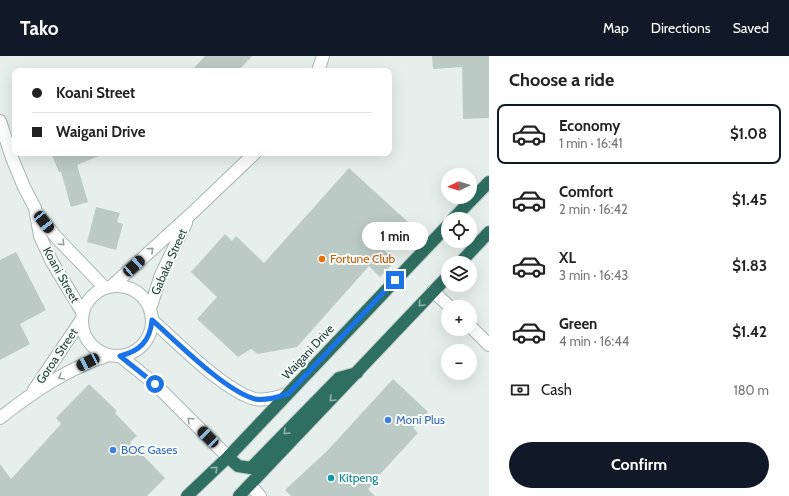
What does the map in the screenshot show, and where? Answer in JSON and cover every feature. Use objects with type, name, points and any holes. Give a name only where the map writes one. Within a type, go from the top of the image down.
[{"type":"highway","points":[[460,212],[486,186]]},
{"type":"highway","name":"Waigani Drive","points":[[187,496],[228,457],[441,232]]},
{"type":"highway","points":[[467,256],[489,232]]},
{"type":"highway","points":[[239,496],[441,283]]},
{"type":"highway","points":[[228,457],[238,466],[251,468],[340,378],[358,372]]},
{"type":"street","points":[[319,68],[323,56]]},
{"type":"street","name":"Koani Street","points":[[0,121],[12,158],[36,213],[40,236],[52,262],[82,316]]},
{"type":"street","name":"Gabaka Street","points":[[108,287],[190,215],[252,156]]},
{"type":"street","name":"Koani Street","points":[[36,213],[56,237],[108,287]]},
{"type":"street","name":"Gabaka Street","points":[[151,314],[160,276],[190,215]]},
{"type":"street","points":[[228,457],[155,384],[115,356],[95,348],[89,342],[85,335],[82,316],[85,306],[93,295],[108,287],[124,286],[135,290],[144,298],[151,314],[206,368],[239,393],[256,399],[273,399],[288,394]]},
{"type":"street","points":[[433,291],[443,300]]},
{"type":"street","points":[[115,356],[131,354],[140,348],[147,340],[151,330],[151,314]]},
{"type":"street","name":"Goroa Street","points":[[32,393],[82,316]]},
{"type":"street","points":[[477,333],[489,345]]},
{"type":"street","name":"Goroa Street","points":[[0,418],[32,393],[88,362],[115,356]]},
{"type":"street","points":[[250,485],[260,496]]},
{"type":"building","points":[[205,56],[252,56],[241,68],[194,68]]},
{"type":"building","points":[[432,56],[489,56],[489,118],[463,119],[462,67],[433,69]]},
{"type":"building","points":[[52,156],[99,156],[77,165],[88,202],[71,207],[61,172],[59,172]]},
{"type":"building","name":"Fortune Club","points":[[349,168],[409,223],[384,250],[395,261],[380,277],[369,266],[297,347],[258,354],[251,349],[238,357],[197,319],[217,297],[191,272],[225,234],[232,241],[236,236],[264,263]]},
{"type":"building","points":[[96,207],[120,213],[117,222],[123,224],[116,250],[87,242]]},
{"type":"building","points":[[16,252],[46,310],[20,324],[30,344],[0,360],[0,260]]},
{"type":"building","points":[[393,379],[428,412],[413,428],[418,433],[371,484],[372,485],[368,489],[375,496],[291,496],[285,490],[328,450]]},
{"type":"building","points":[[89,384],[117,411],[115,413],[137,436],[130,442],[165,478],[147,496],[0,496],[0,464],[11,479],[61,424],[56,418]]},
{"type":"place","name":"Fortune Club","points":[[322,259]]},
{"type":"place","name":"Moni Plus","points":[[388,420]]},
{"type":"place","name":"BOC Gases","points":[[113,450]]},
{"type":"place","name":"Kitpeng","points":[[331,478]]},
{"type":"route","points":[[155,384],[120,356],[131,354],[140,348],[147,340],[151,330],[152,320],[206,368],[239,393],[256,399],[273,399],[288,394],[395,280]]}]
